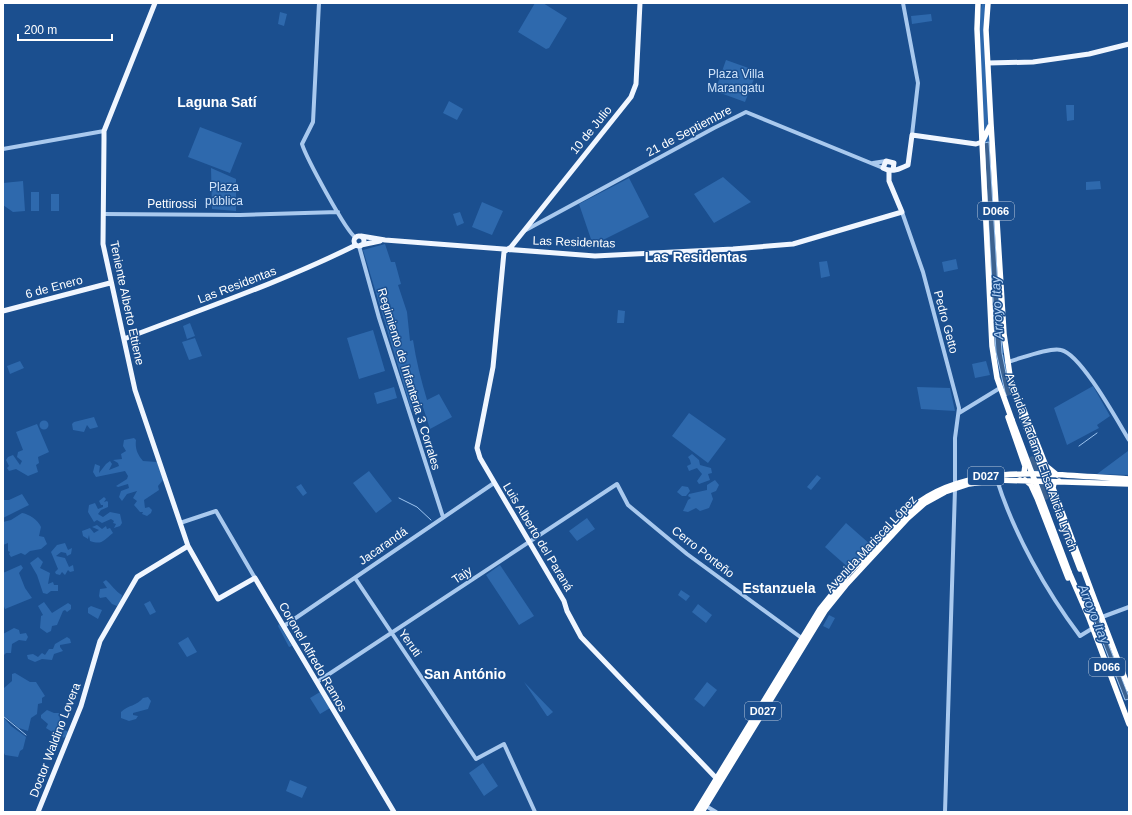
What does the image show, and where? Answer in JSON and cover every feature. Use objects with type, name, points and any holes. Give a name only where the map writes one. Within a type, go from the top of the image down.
[{"type":"highway","name":"Avenida Madame Elisa Alicia Lynch","points":[[979,3],[982,142],[993,356],[1004,399],[1070,572],[1126,705],[1129,724]]},
{"type":"highway","name":"Avenida Madame Elisa Alicia Lynch","points":[[988,3],[986,30],[1004,334],[1007,362],[1015,396],[1022,417],[1080,569],[1102,618],[1129,689]]},
{"type":"highway","points":[[982,142],[991,124]]},
{"type":"highway","points":[[1015,396],[1023,409],[1046,466],[1058,478],[1129,484]]},
{"type":"highway","points":[[1004,399],[1007,417],[1025,466],[1024,473],[1019,475]]},
{"type":"highway","name":"D027","points":[[955,486],[990,475],[1019,475],[1037,478]]},
{"type":"highway","points":[[1037,478],[1129,479]]},
{"type":"highway","name":"D027","points":[[955,486],[997,480],[1023,480],[1037,478]]},
{"type":"highway","points":[[1058,478],[1054,483],[1053,488],[1097,606]]},
{"type":"highway","points":[[1023,480],[1027,481],[1031,485],[1069,579],[1080,597]]},
{"type":"highway","name":"Avenida Mariscal López","points":[[696,812],[718,780],[830,596],[905,514],[928,495],[955,486]]},
{"type":"highway","name":"Avenida Mariscal López","points":[[702,812],[718,780]]},
{"type":"main road","name":"Teniente Alberto Ettiene","points":[[155,3],[104,132],[103,244],[110,283],[142,413],[188,546],[218,599],[255,578]]},
{"type":"main road","name":"10 de Julio","points":[[506,250],[631,97],[636,84],[640,3]]},
{"type":"main road","points":[[988,63],[1037,61],[1089,54],[1129,44]]},
{"type":"main road","points":[[904,167],[886,161],[884,168],[891,170],[904,167],[909,164],[912,136],[976,144],[982,142]]},
{"type":"main road","name":"Pedro Getto","points":[[894,163],[889,181],[902,212]]},
{"type":"main road","name":"Las Residentas","points":[[358,237],[506,250],[599,256],[781,246],[902,212]]},
{"type":"main road","points":[[358,237],[364,240],[359,245],[354,240],[358,237]]},
{"type":"main road","name":"Las Residentas","points":[[124,339],[267,284],[359,245],[385,240]]},
{"type":"main road","name":"Luis Alberto del Paraná","points":[[506,250],[504,252],[499,318],[491,376],[477,448],[480,458],[564,600],[567,611],[581,637],[718,780]]},
{"type":"main road","name":"6 de Enero","points":[[3,310],[110,283]]},
{"type":"main road","name":"Doctor Waldino Lovera","points":[[38,812],[81,706],[100,641],[137,577],[188,546]]},
{"type":"main road","name":"Coronel Alfredo Ramos","points":[[255,578],[394,812]]},
{"type":"street","points":[[319,3],[313,122],[302,144],[351,234],[358,237]]},
{"type":"street","points":[[903,3],[918,83],[912,136]]},
{"type":"street","name":"21 de Septiembre","points":[[522,232],[746,112],[884,168]]},
{"type":"street","points":[[3,149],[104,132]]},
{"type":"street","points":[[873,163],[886,161]]},
{"type":"street","name":"Pettirossi","points":[[103,214],[240,215],[338,212]]},
{"type":"street","name":"Pedro Getto","points":[[902,212],[922,271],[959,408],[955,438],[955,486],[948,667],[945,812]]},
{"type":"street","name":"Regimiento de Infanteria 3 Corrales","points":[[359,245],[379,318],[443,517]]},
{"type":"street","points":[[1007,362],[1054,350],[1066,352],[1093,381],[1129,440]]},
{"type":"street","points":[[959,413],[1000,388]]},
{"type":"street","points":[[997,480],[1012,519],[1027,550],[1068,619],[1080,636],[1093,628]]},
{"type":"street","name":"Jacarandá","points":[[284,626],[494,483]]},
{"type":"street","name":"Tajy","points":[[317,682],[618,484]]},
{"type":"street","name":"Cerro Porteño","points":[[618,484],[628,505],[658,530],[804,639]]},
{"type":"street","name":"Coronel Alfredo Ramos","points":[[180,523],[216,511],[255,578]]},
{"type":"street","name":"Yeruti","points":[[355,578],[476,759],[504,744],[535,812]]},
{"type":"street","points":[[1102,618],[1129,607]]},
{"type":"street","points":[[706,806],[716,812]]},
{"type":"green space","points":[[535,3],[543,3],[567,18],[549,48],[546,49],[518,32]]},
{"type":"green space","points":[[982,3],[986,3],[988,126],[984,138],[979,22]]},
{"type":"green space","points":[[280,12],[287,14],[284,26],[278,24]]},
{"type":"green space","points":[[931,14],[932,21],[912,24],[911,16]]},
{"type":"green space","name":"Plaza Villa Marangatu","points":[[726,60],[757,71],[745,102],[715,91]]},
{"type":"green space","points":[[449,101],[463,109],[457,120],[443,113]]},
{"type":"green space","points":[[1066,105],[1074,105],[1074,120],[1067,121]]},
{"type":"green space","points":[[200,127],[242,143],[230,173],[188,157]]},
{"type":"green space","points":[[989,131],[996,246],[989,142],[983,142]]},
{"type":"green space","name":"Plaza pública","points":[[211,168],[236,179],[236,211],[212,209]]},
{"type":"green space","points":[[723,177],[751,202],[714,223],[694,194]]},
{"type":"green space","points":[[629,178],[649,217],[593,245],[579,204]]},
{"type":"green space","points":[[23,181],[25,211],[13,212],[3,205],[3,183]]},
{"type":"green space","points":[[1100,181],[1101,189],[1086,190],[1086,182]]},
{"type":"green space","points":[[31,192],[39,192],[39,211],[31,211]]},
{"type":"green space","points":[[51,194],[59,194],[59,211],[51,211]]},
{"type":"green space","points":[[482,202],[503,211],[492,235],[472,227]]},
{"type":"green space","points":[[460,212],[464,223],[457,226],[453,214]]},
{"type":"green space","points":[[385,244],[391,262],[395,262],[401,284],[398,285],[407,312],[410,341],[413,340],[427,400],[439,394],[452,417],[430,429],[422,404],[411,409],[363,250]]},
{"type":"green space","points":[[996,251],[1004,353],[1002,353]]},
{"type":"green space","points":[[956,259],[958,269],[944,272],[942,262]]},
{"type":"green space","points":[[827,261],[830,276],[821,278],[819,262]]},
{"type":"green space","points":[[618,310],[625,311],[624,323],[617,323]]},
{"type":"green space","points":[[190,323],[195,336],[187,339],[183,326]]},
{"type":"green space","points":[[373,330],[385,371],[359,379],[347,338]]},
{"type":"green space","points":[[195,338],[202,356],[189,360],[182,342]]},
{"type":"green space","points":[[1002,355],[1004,355],[1015,400],[1041,473],[1034,473],[1031,466],[1037,464],[1017,411]]},
{"type":"green space","points":[[995,356],[1004,391],[1028,457],[1006,400]]},
{"type":"green space","points":[[20,361],[24,368],[10,374],[7,366]]},
{"type":"green space","points":[[986,361],[990,375],[975,378],[972,364]]},
{"type":"green space","points":[[1093,386],[1110,416],[1097,425],[1099,428],[1067,445],[1054,408]]},
{"type":"green space","points":[[394,387],[397,398],[377,404],[374,393]]},
{"type":"green space","points":[[917,387],[950,388],[955,411],[921,409]]},
{"type":"green space","points":[[689,413],[726,439],[708,463],[672,436]]},
{"type":"green space","points":[[94,417],[98,427],[90,429],[87,425],[84,432],[73,430],[72,424],[74,422]]},
{"type":"green space","points":[[42,421],[46,421],[48,425],[46,429],[42,429],[40,427],[40,423]]},
{"type":"green space","points":[[37,424],[49,452],[38,457],[39,463],[36,465],[38,472],[28,476],[16,469],[9,471],[7,468],[9,466],[6,460],[8,457],[13,455],[20,465],[22,461],[17,457],[18,452],[23,450],[16,432]]},
{"type":"green space","points":[[134,438],[136,440],[137,451],[143,461],[157,462],[163,480],[158,486],[159,490],[144,500],[145,508],[149,507],[152,510],[147,516],[142,514],[143,512],[140,512],[134,505],[137,501],[133,498],[137,491],[127,494],[122,501],[119,497],[121,491],[129,488],[128,484],[118,487],[116,486],[127,479],[128,476],[125,471],[96,477],[93,472],[95,464],[100,466],[99,473],[110,461],[112,464],[109,470],[119,466],[118,463],[113,460],[122,459],[121,454],[126,451],[123,446],[124,440]]},
{"type":"green space","points":[[1128,451],[1129,475],[1097,474]]},
{"type":"green space","points":[[692,454],[699,460],[700,465],[711,468],[712,473],[708,474],[710,480],[699,484],[697,481],[702,474],[697,468],[689,471],[687,466],[691,464],[688,457]]},
{"type":"green space","points":[[369,471],[392,501],[376,513],[353,483]]},
{"type":"green space","points":[[817,475],[821,478],[811,490],[807,487]]},
{"type":"green space","points":[[715,480],[719,485],[716,491],[711,493],[713,499],[709,508],[700,511],[696,508],[688,512],[683,511],[688,500],[691,498],[688,496],[689,494],[707,490],[707,485]]},
{"type":"green space","points":[[301,484],[307,493],[303,496],[296,487]]},
{"type":"green space","points":[[682,486],[688,487],[690,491],[686,496],[682,496],[677,492]]},
{"type":"green space","points":[[22,494],[29,505],[3,518],[3,500],[9,500]]},
{"type":"green space","points":[[104,497],[106,499],[104,502],[108,502],[108,507],[101,510],[98,514],[103,517],[110,512],[120,514],[122,523],[120,526],[114,528],[116,524],[113,523],[114,521],[111,519],[102,523],[97,520],[94,522],[88,512],[89,505],[95,503],[98,509],[103,507],[99,501]]},
{"type":"green space","points":[[22,513],[30,516],[38,522],[41,527],[39,536],[44,537],[47,544],[41,549],[30,551],[25,555],[21,553],[11,557],[9,554],[10,552],[8,551],[8,543],[3,545],[3,522],[11,520]]},
{"type":"green space","points":[[587,518],[595,529],[577,541],[569,531]]},
{"type":"green space","points":[[846,523],[871,545],[850,569],[825,547]]},
{"type":"green space","points":[[97,525],[102,529],[106,526],[107,529],[110,528],[113,533],[97,543],[90,541],[89,535],[88,539],[83,536],[82,531],[90,528],[94,533],[99,530],[92,527]]},
{"type":"green space","points":[[65,543],[68,550],[72,548],[71,554],[67,556],[66,553],[61,552],[56,556],[65,558],[69,567],[73,565],[74,571],[70,572],[68,570],[65,575],[62,572],[60,575],[56,574],[55,572],[58,569],[51,552],[57,545]]},
{"type":"green space","points":[[38,557],[43,562],[40,568],[50,573],[48,584],[53,582],[54,585],[58,585],[58,591],[51,591],[47,594],[43,593],[37,575],[30,563]]},
{"type":"green space","points":[[21,565],[23,568],[19,573],[25,588],[32,598],[5,609],[3,604],[3,573]]},
{"type":"green space","points":[[500,565],[534,616],[519,625],[486,575]]},
{"type":"green space","points":[[106,580],[117,592],[122,595],[117,606],[112,604],[106,597],[100,598],[99,596],[100,589],[107,588],[103,582]]},
{"type":"green space","points":[[681,590],[690,596],[686,601],[678,595]]},
{"type":"green space","points":[[150,601],[156,612],[150,615],[144,604]]},
{"type":"green space","points":[[44,602],[52,613],[68,603],[71,605],[71,609],[67,612],[65,610],[63,611],[57,625],[52,626],[51,631],[47,633],[40,628],[41,616],[43,615],[38,606]]},
{"type":"green space","points":[[698,604],[712,615],[706,623],[692,612]]},
{"type":"green space","points":[[91,606],[102,610],[98,619],[88,613],[88,608]]},
{"type":"green space","points":[[829,615],[835,618],[829,629],[823,626]]},
{"type":"green space","points":[[279,624],[292,646],[289,647],[278,626]]},
{"type":"green space","points":[[14,628],[19,630],[20,634],[26,633],[28,637],[26,641],[19,640],[12,644],[11,653],[6,653],[4,655],[3,634]]},
{"type":"green space","points":[[67,637],[70,639],[71,643],[60,645],[63,651],[54,654],[52,660],[42,659],[35,662],[28,659],[27,655],[33,654],[38,657],[42,653],[45,655],[49,649],[53,649],[55,644]]},
{"type":"green space","points":[[188,637],[197,652],[187,657],[178,643]]},
{"type":"green space","points":[[15,673],[30,682],[36,682],[45,696],[42,698],[42,703],[38,704],[37,714],[31,718],[28,731],[19,728],[3,715],[4,688],[12,681],[12,674]]},
{"type":"green space","points":[[524,682],[553,712],[547,716]]},
{"type":"green space","points":[[707,682],[717,690],[704,707],[694,699]]},
{"type":"green space","points":[[320,692],[330,708],[320,714],[310,698]]},
{"type":"green space","points":[[148,697],[151,701],[148,709],[133,713],[133,715],[138,716],[136,719],[129,721],[121,718],[121,712],[138,703],[143,698]]},
{"type":"green space","points":[[47,710],[54,713],[59,713],[60,720],[64,722],[64,724],[60,723],[58,727],[69,732],[67,736],[63,738],[62,735],[57,735],[46,728],[48,724],[41,718],[41,715]]},
{"type":"green space","points":[[3,717],[11,726],[26,737],[23,749],[20,751],[18,757],[5,755],[3,751]]},
{"type":"green space","points":[[483,763],[498,786],[484,796],[469,773]]},
{"type":"green space","points":[[290,780],[307,787],[302,798],[286,791]]},
{"type":"water","points":[[989,142],[1002,353],[1008,383],[1032,466],[1005,392],[996,352],[984,143]]},
{"type":"water","points":[[1097,615],[1129,699],[1125,700],[1093,617]]},
{"type":"pier","points":[[1013,394],[1038,466],[1032,468],[1004,397]]},
{"type":"pier","points":[[1041,489],[1047,489],[1079,572],[1095,605],[1087,608],[1061,546]]},
{"type":"waterway","points":[[1079,446],[1097,433]]},
{"type":"waterway","name":"Arroyo Itay","points":[[1032,459],[1036,468]]},
{"type":"waterway","name":"Arroyo Itay","points":[[1042,486],[1046,497]]},
{"type":"waterway","points":[[399,498],[417,507],[431,520]]},
{"type":"waterway","points":[[3,716],[26,735]]},
{"type":"district","name":"Laguna Satí","points":[[217,102]]},
{"type":"district","name":"Las Residentas","points":[[696,257]]},
{"type":"district","name":"Estanzuela","points":[[779,588]]},
{"type":"district","name":"San António","points":[[465,674]]}]
